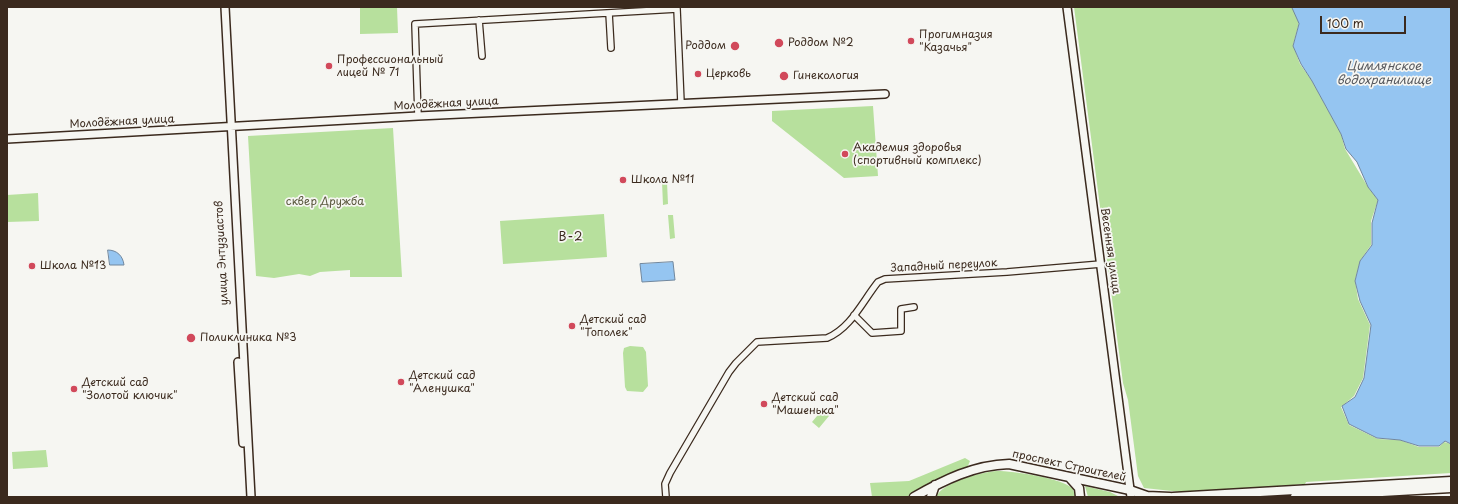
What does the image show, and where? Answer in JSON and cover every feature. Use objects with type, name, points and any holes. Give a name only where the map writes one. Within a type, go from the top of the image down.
[{"type":"main road","name":"проспект Строителей","points":[[914,497],[935,485],[974,469],[992,464],[1009,464],[1069,477],[1130,494],[1170,497]]},
{"type":"main road","points":[[1069,477],[1079,488],[1080,497]]},
{"type":"main road","points":[[1173,497],[1451,481]]},
{"type":"main road","points":[[931,497],[935,485]]},
{"type":"main road","points":[[1295,497],[1451,488]]},
{"type":"street","points":[[223,7],[238,312],[251,497]]},
{"type":"street","name":"Весенняя улица","points":[[1067,7],[1130,494]]},
{"type":"street","points":[[418,116],[415,24],[677,9],[681,103]]},
{"type":"street","points":[[609,13],[611,48]]},
{"type":"street","points":[[479,20],[482,56]]},
{"type":"street","name":"Молодёжная улица","points":[[7,139],[418,116],[885,94]]},
{"type":"street","name":"Западный переулок","points":[[666,497],[665,484],[670,473],[729,372],[757,342],[826,338],[836,334],[854,315],[878,282],[885,279],[1007,272],[1101,264]]},
{"type":"street","points":[[854,315],[872,333],[901,331],[901,309],[914,308]]},
{"type":"street","name":"улица Энтузиастов","points":[[238,312],[247,497]]},
{"type":"green space","points":[[360,7],[397,7],[398,33],[360,34]]},
{"type":"green space","points":[[1074,7],[1291,7],[1294,9],[1299,23],[1293,45],[1300,64],[1312,81],[1341,134],[1345,149],[1368,187],[1378,200],[1371,221],[1371,245],[1360,261],[1355,280],[1358,299],[1370,325],[1363,378],[1354,396],[1341,407],[1349,425],[1378,439],[1400,440],[1419,447],[1439,447],[1444,442],[1451,444],[1451,473],[1306,482],[1305,484],[1191,493],[1144,488],[1138,476],[1128,400],[1123,383]]},
{"type":"green space","name":"Академия здоровья (спортивный комплекс)","points":[[873,106],[878,176],[844,178],[772,121],[772,111]]},
{"type":"green space","name":"сквер Дружба","points":[[393,128],[402,277],[350,277],[350,270],[320,272],[310,276],[299,274],[274,278],[256,276],[248,136]]},
{"type":"green space","points":[[662,182],[667,182],[668,204],[663,205]]},
{"type":"green space","points":[[38,193],[39,221],[7,222],[7,195]]},
{"type":"green space","points":[[604,214],[607,257],[503,264],[500,221]]},
{"type":"green space","points":[[668,215],[673,215],[675,238],[670,239]]},
{"type":"green space","points":[[630,346],[643,347],[646,352],[648,386],[643,392],[627,391],[625,387],[623,353],[624,348]]},
{"type":"green space","points":[[822,410],[829,416],[819,428],[812,422]]},
{"type":"green space","points":[[46,450],[48,467],[13,469],[12,452]]},
{"type":"green space","points":[[965,458],[970,461],[967,468],[944,477],[906,497],[872,497],[870,483],[909,481]]},
{"type":"green space","points":[[997,471],[1014,472],[1049,478],[1068,485],[1073,489],[1075,496],[936,497],[946,487],[954,482],[982,473]]},
{"type":"green space","points":[[1085,486],[1110,492],[1120,497],[1088,497]]},
{"type":"water","name":"Цимлянское водохранилище","points":[[1292,7],[1451,7],[1451,444],[1445,441],[1439,446],[1419,446],[1400,440],[1377,438],[1349,424],[1342,406],[1355,397],[1364,378],[1371,325],[1360,301],[1355,281],[1360,261],[1372,245],[1372,223],[1378,200],[1368,187],[1357,162],[1346,149],[1341,134],[1301,64],[1293,46],[1299,24]]},
{"type":"water","points":[[108,250],[119,254],[124,265],[110,265]]},
{"type":"water","points":[[673,262],[675,280],[642,282],[640,264]]},
{"type":"place","name":"Прогимназия \"Казачья\"","points":[[911,41]]},
{"type":"place","name":"Роддом №2","points":[[779,43]]},
{"type":"place","name":"Роддом","points":[[735,46]]},
{"type":"place","name":"Профессиональный лицей № 71","points":[[329,66]]},
{"type":"place","name":"Церковь","points":[[698,74]]},
{"type":"place","name":"Гинекология","points":[[784,76]]},
{"type":"place","name":"Академия здоровья (спортивный комплекс)","points":[[845,154]]},
{"type":"place","name":"Школа №11","points":[[623,180]]},
{"type":"place","name":"Школа №13","points":[[32,266]]},
{"type":"place","name":"Детский сад \"Тополек\"","points":[[572,326]]},
{"type":"place","name":"Поликлиника №3","points":[[191,338]]},
{"type":"place","name":"Детский сад \"Аленушка\"","points":[[401,382]]},
{"type":"place","name":"Детский сад \"Золотой ключик\"","points":[[74,389]]},
{"type":"place","name":"Детский сад \"Машенька\"","points":[[764,404]]},
{"type":"district","name":"В-2","points":[[571,238]]}]
